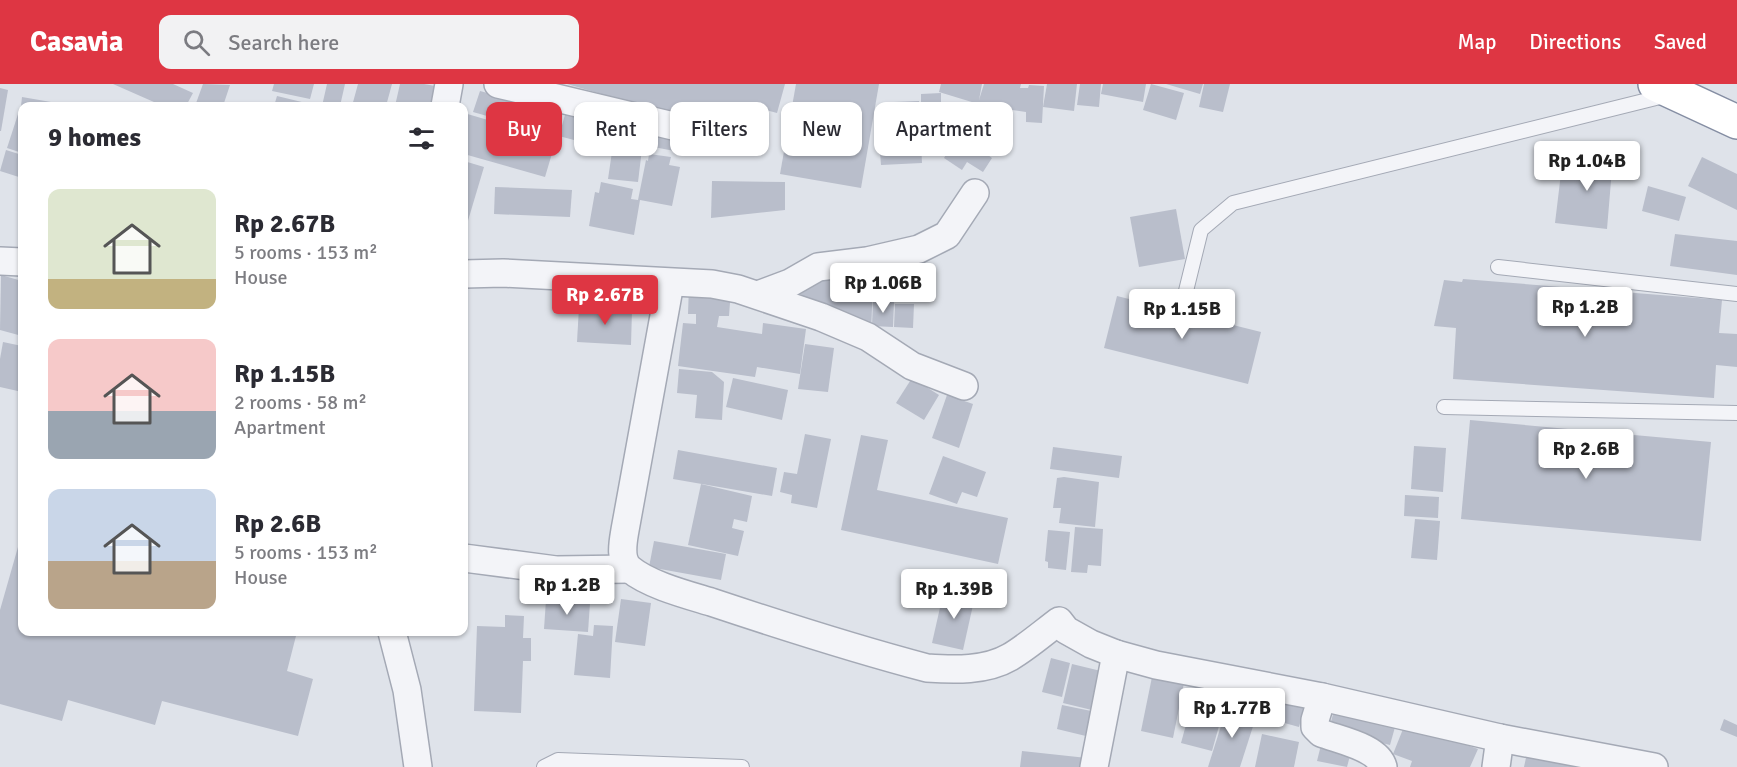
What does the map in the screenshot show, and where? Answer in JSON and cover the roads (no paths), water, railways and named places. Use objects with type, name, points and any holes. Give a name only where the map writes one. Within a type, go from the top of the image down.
[{"type":"highway","points":[[1666,89],[1737,122]]},
{"type":"street","points":[[446,102],[449,84]]},
{"type":"street","points":[[498,84],[670,125]]},
{"type":"street","points":[[758,295],[790,283],[818,267],[867,261],[919,249],[947,235],[975,193]]},
{"type":"street","points":[[0,261],[18,262]]},
{"type":"street","points":[[468,274],[503,273],[712,284],[738,289],[821,317],[868,337],[912,366],[964,386]]},
{"type":"street","points":[[629,569],[624,560],[625,530],[670,283]]},
{"type":"street","points":[[468,559],[556,570],[629,569],[661,585],[714,603],[927,668],[952,670],[986,666],[1009,658],[1059,621],[1066,630],[1091,644],[1116,654],[1156,665],[1322,697],[1500,738],[1654,767]]},
{"type":"street","points":[[393,636],[407,690],[418,767]]},
{"type":"street","points":[[1094,767],[1116,654]]},
{"type":"street","points":[[1322,697],[1315,727],[1321,733],[1373,752],[1382,762],[1383,767]]},
{"type":"street","points":[[1496,767],[1500,738]]},
{"type":"lane","points":[[1184,299],[1201,230],[1233,203],[1666,89]]},
{"type":"lane","points":[[1498,267],[1737,294]]},
{"type":"lane","points":[[1444,407],[1737,413]]},
{"type":"lane","points":[[544,767],[558,760],[742,767]]}]
